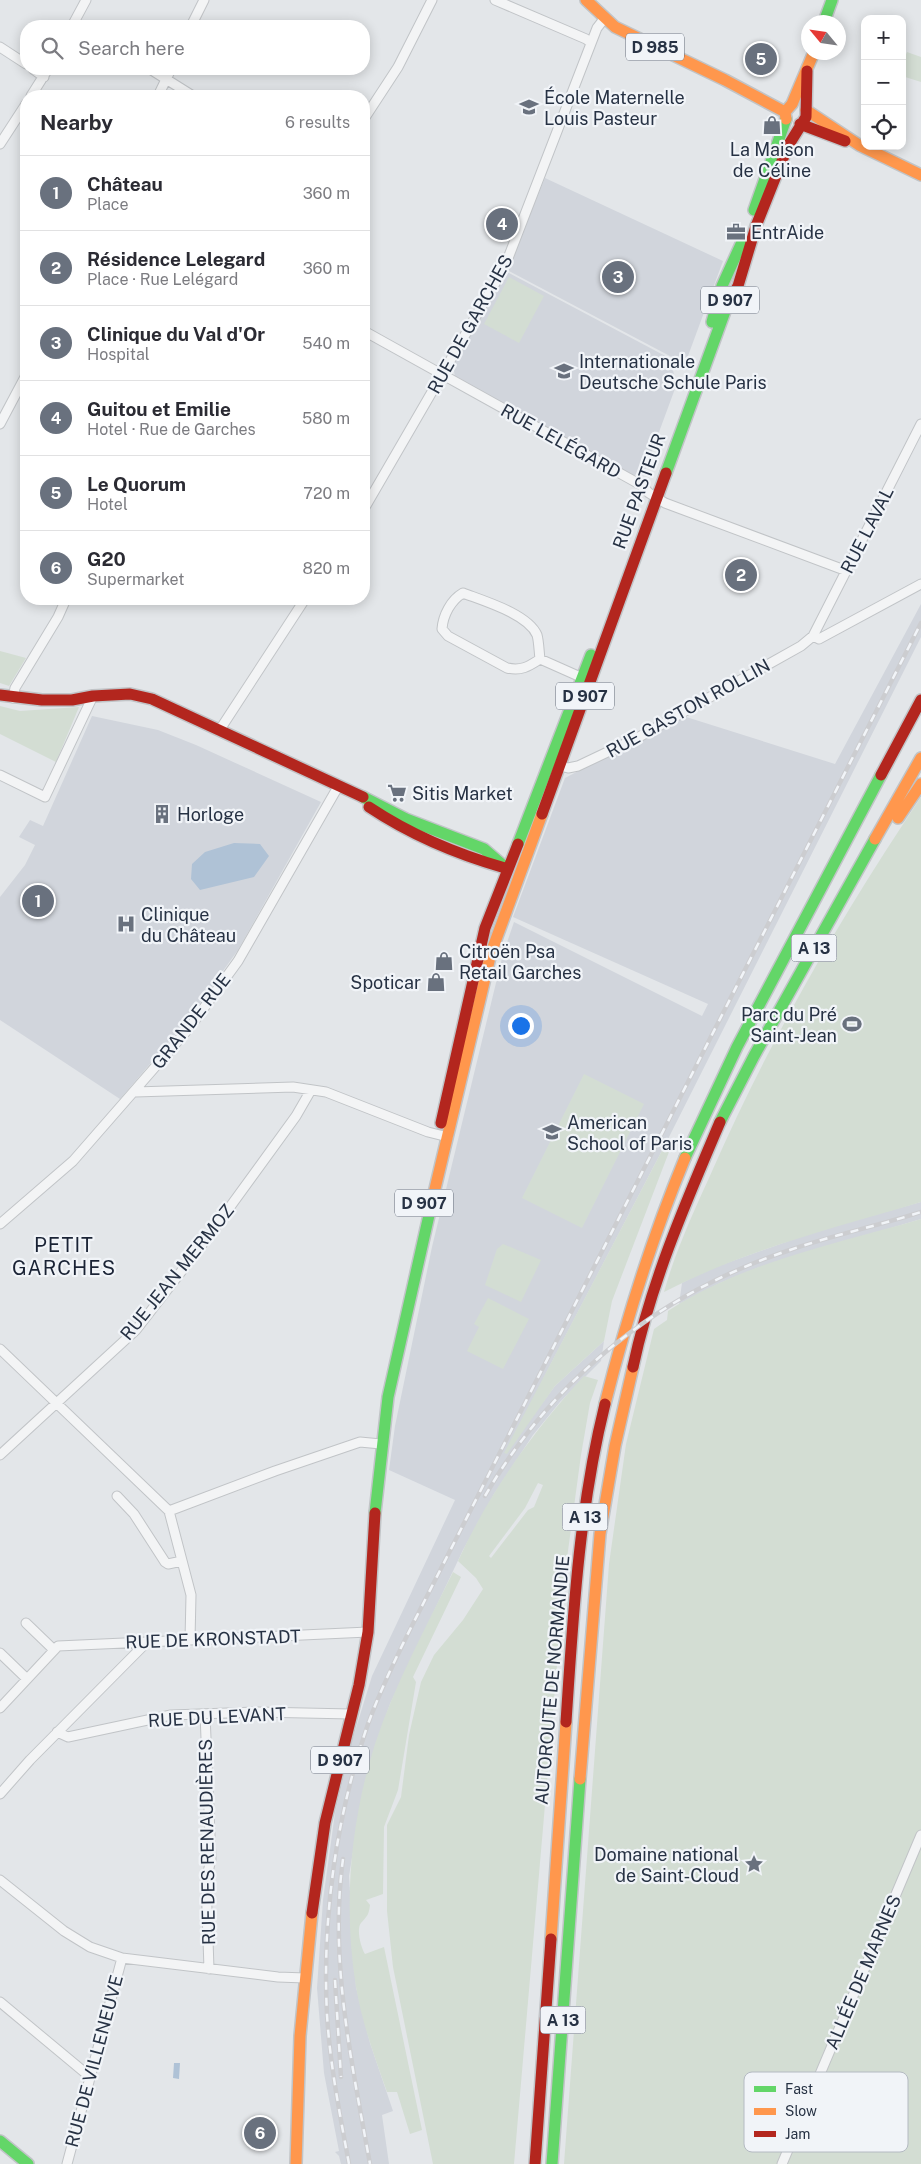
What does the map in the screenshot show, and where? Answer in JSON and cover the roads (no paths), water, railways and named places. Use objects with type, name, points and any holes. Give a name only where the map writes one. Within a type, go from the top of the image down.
[{"type":"main road","name":"D 985","points":[[586,0],[604,19],[615,27],[788,111]]},
{"type":"main road","points":[[827,15],[832,0]]},
{"type":"main road","name":"D 907","points":[[788,111],[811,60]]},
{"type":"main road","name":"D 907","points":[[806,110],[807,71]]},
{"type":"main road","points":[[859,145],[826,136],[800,124],[793,125],[788,111],[801,105],[859,145],[921,175]]},
{"type":"main road","points":[[800,124],[806,117],[806,110]]},
{"type":"main road","name":"RUE PASTEUR","points":[[506,868],[520,840],[586,679],[653,495],[713,320],[724,280],[734,262],[788,111]]},
{"type":"main road","name":"RUE PASTEUR","points":[[653,495],[728,303],[738,286],[756,226],[800,124]]},
{"type":"main road","points":[[724,280],[738,286]]},
{"type":"main road","name":"RUE PASTEUR","points":[[518,874],[560,766],[586,679]]},
{"type":"main road","points":[[0,695],[13,698],[72,700],[93,696],[130,694],[152,699],[343,787],[364,804],[408,832],[518,874]]},
{"type":"main road","name":"AUTOROUTE DE NORMANDIE","points":[[535,2164],[571,1644],[582,1531],[595,1450],[616,1360],[638,1284],[665,1206],[700,1123],[737,1047],[921,700]]},
{"type":"main road","name":"AUTOROUTE DE NORMANDIE","points":[[552,2164],[600,1534],[615,1446],[641,1328],[681,1214],[722,1118],[754,1056],[921,758]]},
{"type":"main road","points":[[874,840],[891,828],[921,784]]},
{"type":"main road","name":"D 907","points":[[443,1136],[485,928],[506,868]]},
{"type":"main road","name":"D 907","points":[[286,2164],[302,1977],[314,1888],[364,1632],[383,1379],[443,1136],[491,953],[518,874]]},
{"type":"main road","points":[[485,928],[500,926],[494,902]]},
{"type":"main road","name":"D 907","points":[[296,2164],[296,2100],[302,1977]]},
{"type":"main road","points":[[0,2141],[28,2164]]},
{"type":"street","points":[[75,20],[86,0]]},
{"type":"street","points":[[194,20],[204,0]]},
{"type":"street","points":[[370,110],[398,67],[432,0]]},
{"type":"street","points":[[495,0],[586,39],[591,43]]},
{"type":"street","name":"RUE DE GARCHES","points":[[370,499],[504,266],[591,43],[604,19]]},
{"type":"street","points":[[0,47],[20,60]]},
{"type":"street","points":[[35,90],[45,75]]},
{"type":"street","points":[[159,75],[183,90]]},
{"type":"street","points":[[161,90],[168,75]]},
{"type":"street","points":[[0,144],[20,113]]},
{"type":"street","name":"RUE LELÉGARD","points":[[370,335],[441,376],[641,485],[665,503],[847,571]]},
{"type":"street","points":[[0,424],[20,387]]},
{"type":"street","name":"RUE LAVAL","points":[[813,636],[921,424]]},
{"type":"street","points":[[813,636],[818,639],[921,584]]},
{"type":"street","points":[[463,593],[504,609],[525,622],[537,635],[540,658],[527,668],[516,670],[506,668],[448,636],[442,629],[442,620],[455,598],[463,593]]},
{"type":"street","points":[[13,698],[15,688],[63,605]]},
{"type":"street","points":[[219,731],[301,605]]},
{"type":"street","name":"RUE GASTON ROLLIN","points":[[560,766],[568,768],[578,766],[639,737],[801,646],[813,636]]},
{"type":"street","points":[[540,658],[586,679]]},
{"type":"street","points":[[0,775],[45,797],[93,696]]},
{"type":"street","name":"GRANDE RUE","points":[[0,1224],[73,1161],[190,1027],[238,961],[343,787]]},
{"type":"street","points":[[135,1092],[292,1087],[326,1092],[443,1136]]},
{"type":"street","name":"RUE JEAN MERMOZ","points":[[0,1455],[136,1330],[296,1116],[311,1090]]},
{"type":"street","points":[[0,1349],[169,1511],[191,1596],[190,1640]]},
{"type":"street","points":[[169,1511],[294,1464],[360,1442],[377,1443]]},
{"type":"street","points":[[117,1496],[134,1514],[165,1562],[168,1564],[182,1561]]},
{"type":"street","points":[[0,1708],[56,1648],[26,1623]]},
{"type":"street","name":"RUE DE KRONSTADT","points":[[56,1648],[148,1641],[364,1632]]},
{"type":"street","points":[[0,1794],[57,1732],[148,1641]]},
{"type":"street","points":[[0,1653],[28,1679]]},
{"type":"street","name":"RUE DU LEVANT","points":[[57,1732],[68,1737],[171,1715],[258,1712],[347,1714]]},
{"type":"street","name":"RUE DES RENAUDIÈRES","points":[[205,1714],[211,1859],[206,1881],[209,1969]]},
{"type":"street","name":"ALLÉE DE MARNES","points":[[821,2072],[921,1835]]},
{"type":"street","points":[[0,1880],[64,1931],[90,1946],[122,1958],[278,1977],[302,1977]]},
{"type":"street","name":"RUE DE VILLENEUVE","points":[[67,2164],[122,1958]]},
{"type":"street","points":[[0,2002],[89,2076]]},
{"type":"street","name":"ALLÉE DE MARNES","points":[[782,2164],[787,2152]]},
{"type":"water","points":[[234,843],[260,844],[269,856],[254,877],[200,890],[191,879],[192,864],[205,852]]},
{"type":"water","points":[[174,2063],[180,2063],[179,2079],[173,2078]]},
{"type":"railway","points":[[349,2164],[328,2034],[327,1942],[329,1905],[340,1831],[347,1795],[368,1724],[408,1633],[921,623]]},
{"type":"railway","points":[[485,1496],[512,1453],[543,1414],[577,1377],[615,1344],[655,1315],[697,1290],[743,1268],[790,1250],[921,1212]]},
{"type":"railway","points":[[343,1859],[339,1897],[339,1936],[344,2012],[370,2164]]},
{"type":"railway","points":[[335,1980],[341,2077]]},
{"type":"place","name":"Le Quorum","points":[[761,59]]},
{"type":"place","name":"École Maternelle Louis Pasteur","points":[[529,107]]},
{"type":"place","name":"La Maison de Céline","points":[[772,125]]},
{"type":"place","name":"Guitou et Emilie","points":[[502,224]]},
{"type":"place","name":"EntrAide","points":[[736,232]]},
{"type":"place","name":"Clinique du Val d'Or","points":[[618,277]]},
{"type":"place","name":"Internationale Deutsche Schule Paris","points":[[564,371]]},
{"type":"place","name":"Résidence Lelegard","points":[[741,575]]},
{"type":"place","name":"Sitis Market","points":[[397,793]]},
{"type":"place","name":"Horloge","points":[[162,814]]},
{"type":"place","name":"Château","points":[[38,901]]},
{"type":"place","name":"Clinique du Château","points":[[126,924]]},
{"type":"place","name":"Citroën Psa Retail Garches","points":[[444,961]]},
{"type":"place","name":"Spoticar","points":[[436,982]]},
{"type":"place","name":"Parc du Pré Saint-Jean","points":[[852,1024]]},
{"type":"place","name":"American School of Paris","points":[[552,1132]]},
{"type":"place","name":"Domaine national de Saint-Cloud","points":[[754,1864]]},
{"type":"place","name":"G20","points":[[260,2133]]},
{"type":"district","name":"PETIT GARCHES","points":[[64,1256]]}]
